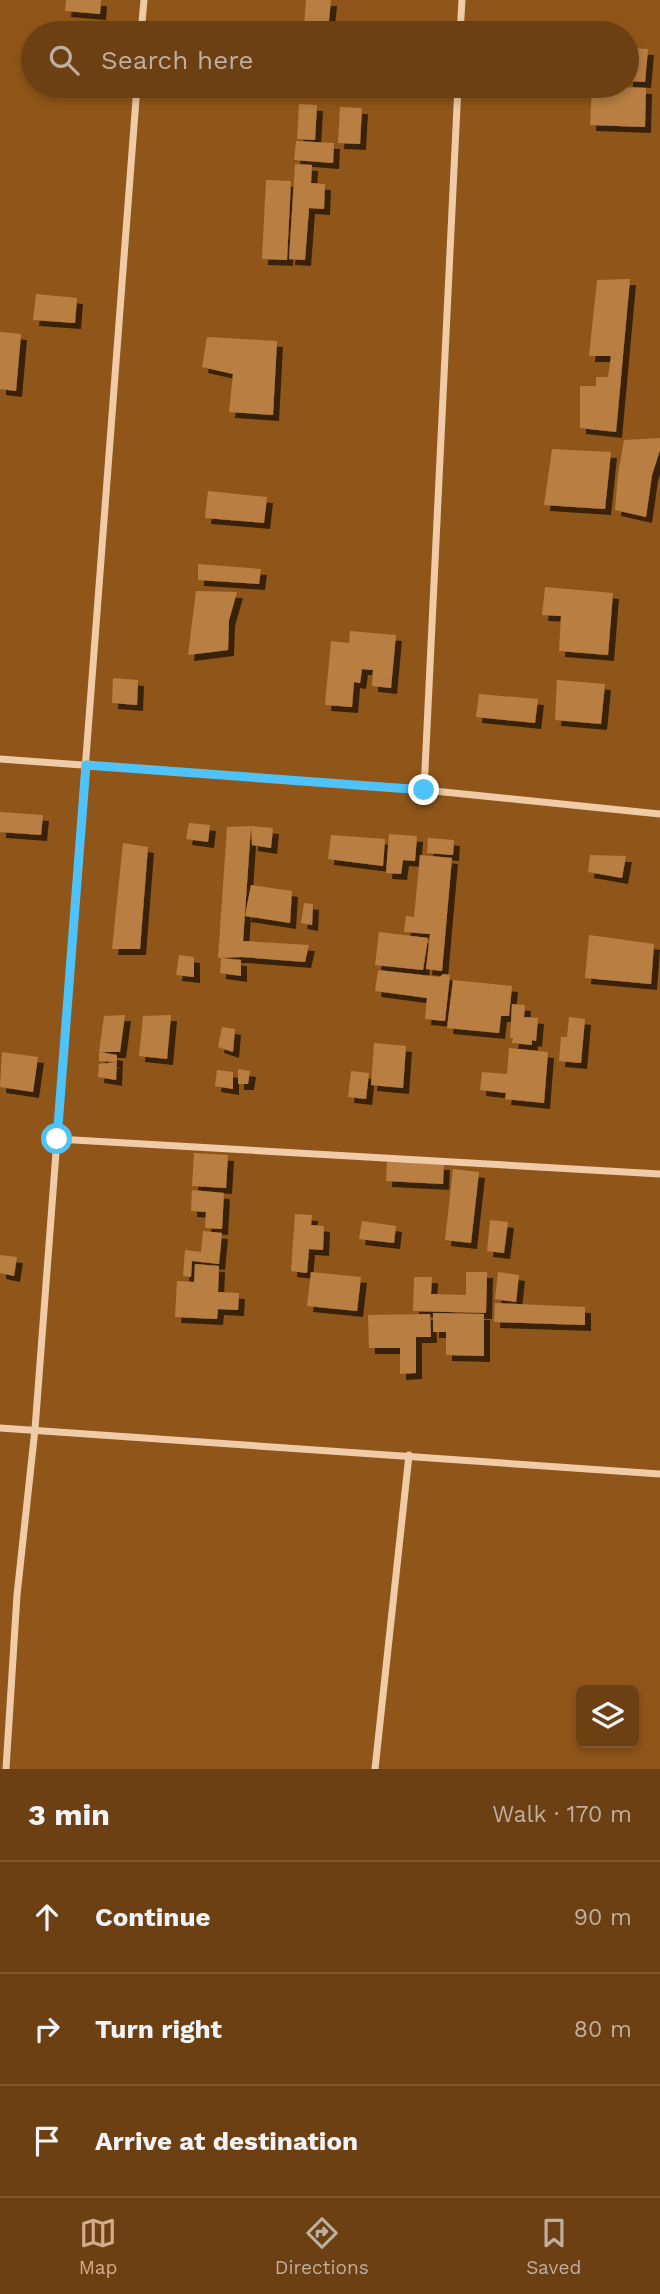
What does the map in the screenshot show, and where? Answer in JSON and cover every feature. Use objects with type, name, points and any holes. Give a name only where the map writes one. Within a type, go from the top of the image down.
[{"type":"street","points":[[142,21],[144,0]]},
{"type":"street","points":[[461,21],[462,0]]},
{"type":"street","points":[[6,1769],[17,1595],[36,1429],[136,98]]},
{"type":"street","points":[[424,790],[457,98]]},
{"type":"street","points":[[0,760],[424,790],[660,814]]},
{"type":"street","points":[[57,1139],[660,1174]]},
{"type":"street","points":[[0,1428],[660,1474]]},
{"type":"street","points":[[375,1769],[409,1455]]},
{"type":"building","points":[[66,0],[101,0],[100,14],[65,11]]},
{"type":"building","points":[[306,0],[331,0],[329,21],[304,21]]},
{"type":"building","points":[[639,49],[648,49],[645,82],[639,82]]},
{"type":"building","points":[[639,88],[646,88],[645,127],[590,125],[591,98],[639,98]]},
{"type":"building","points":[[299,104],[317,105],[315,140],[297,139]]},
{"type":"building","points":[[340,107],[362,108],[360,144],[338,143]]},
{"type":"building","points":[[296,141],[334,143],[333,163],[294,160]]},
{"type":"building","points":[[295,164],[312,165],[311,183],[325,184],[324,209],[309,208],[305,260],[289,259]]},
{"type":"building","points":[[266,180],[291,181],[287,260],[262,259]]},
{"type":"building","points":[[630,279],[616,432],[580,428],[580,386],[596,386],[596,377],[608,377],[611,356],[589,356],[597,280]]},
{"type":"building","points":[[36,294],[77,298],[75,323],[33,320]]},
{"type":"building","points":[[0,332],[21,334],[16,391],[0,389]]},
{"type":"building","points":[[207,337],[277,341],[273,415],[229,412],[233,374],[202,367]]},
{"type":"building","points":[[660,438],[646,517],[615,510],[624,440]]},
{"type":"building","points":[[552,449],[611,452],[605,509],[544,505]]},
{"type":"building","points":[[208,491],[267,497],[264,523],[205,518]]},
{"type":"building","points":[[198,564],[261,569],[259,584],[198,580]]},
{"type":"building","points":[[545,587],[613,593],[608,655],[559,651],[561,616],[542,615]]},
{"type":"building","points":[[196,591],[237,592],[229,620],[228,650],[188,655]]},
{"type":"building","points":[[350,631],[396,635],[391,688],[372,686],[373,670],[362,669],[360,683],[354,682],[352,707],[325,705],[331,641],[349,643]]},
{"type":"building","points":[[113,678],[138,680],[137,705],[112,703]]},
{"type":"building","points":[[557,680],[605,684],[601,724],[555,720]]},
{"type":"building","points":[[479,694],[538,699],[535,723],[476,717]]},
{"type":"building","points":[[0,812],[43,815],[41,835],[0,832]]},
{"type":"building","points":[[189,823],[210,825],[208,842],[186,839]]},
{"type":"building","points":[[251,826],[273,828],[271,848],[252,845]]},
{"type":"building","points":[[251,826],[243,941],[309,945],[305,962],[242,957],[218,958],[227,827]]},
{"type":"building","points":[[389,834],[417,836],[415,861],[403,860],[401,874],[386,873]]},
{"type":"building","points":[[331,835],[385,839],[383,866],[328,859]]},
{"type":"building","points":[[428,838],[454,840],[453,855],[427,853]]},
{"type":"building","points":[[123,843],[148,847],[140,949],[112,949]]},
{"type":"building","points":[[420,855],[452,858],[442,971],[426,969],[430,934],[404,932],[406,916],[414,917]]},
{"type":"building","points":[[590,855],[626,856],[622,878],[588,872]]},
{"type":"building","points":[[251,885],[292,891],[290,923],[245,916]]},
{"type":"building","points":[[304,903],[313,904],[312,925],[301,923]]},
{"type":"building","points":[[379,932],[428,938],[423,970],[375,965]]},
{"type":"building","points":[[589,935],[654,944],[651,984],[585,978]]},
{"type":"building","points":[[179,955],[194,957],[194,977],[176,975]]},
{"type":"building","points":[[221,958],[241,960],[241,976],[220,973]]},
{"type":"building","points":[[378,970],[440,977],[443,974],[450,975],[445,1021],[425,1019],[427,998],[375,991]]},
{"type":"building","points":[[453,980],[512,986],[509,1016],[501,1016],[499,1033],[447,1028]]},
{"type":"building","points":[[512,1004],[525,1005],[524,1017],[538,1018],[536,1041],[532,1040],[532,1045],[512,1043]]},
{"type":"building","points":[[125,1015],[120,1052],[99,1052],[104,1016]]},
{"type":"building","points":[[171,1015],[167,1059],[139,1056],[143,1016]]},
{"type":"building","points":[[569,1017],[585,1019],[581,1063],[559,1061],[561,1037],[567,1037]]},
{"type":"building","points":[[222,1027],[235,1029],[233,1052],[218,1047]]},
{"type":"building","points":[[374,1043],[406,1046],[403,1088],[371,1085]]},
{"type":"building","points":[[509,1048],[548,1052],[544,1103],[505,1099],[506,1093],[480,1090],[482,1072],[507,1074]]},
{"type":"building","points":[[2,1052],[38,1057],[33,1092],[0,1087]]},
{"type":"building","points":[[99,1052],[117,1055],[116,1080],[98,1077],[99,1064],[116,1062],[99,1061]]},
{"type":"building","points":[[238,1069],[250,1071],[248,1084],[238,1084]]},
{"type":"building","points":[[217,1070],[233,1072],[233,1089],[215,1086]]},
{"type":"building","points":[[351,1071],[369,1073],[366,1099],[348,1097]]},
{"type":"building","points":[[194,1153],[228,1155],[226,1188],[192,1186]]},
{"type":"building","points":[[387,1161],[444,1164],[443,1184],[386,1181]]},
{"type":"building","points":[[453,1169],[479,1172],[471,1243],[445,1240]]},
{"type":"building","points":[[192,1190],[224,1193],[222,1229],[205,1228],[206,1212],[191,1211]]},
{"type":"building","points":[[295,1214],[312,1215],[311,1225],[324,1226],[323,1250],[309,1249],[307,1273],[291,1271]]},
{"type":"building","points":[[490,1220],[508,1222],[504,1253],[487,1251]]},
{"type":"building","points":[[362,1221],[396,1226],[394,1243],[359,1239]]},
{"type":"building","points":[[203,1231],[222,1233],[219,1264],[192,1261],[191,1277],[183,1276],[185,1250],[201,1252]]},
{"type":"building","points":[[0,1255],[17,1257],[14,1276],[0,1273]]},
{"type":"building","points":[[195,1264],[219,1266],[218,1292],[239,1293],[238,1310],[218,1309],[217,1319],[175,1317],[177,1281],[194,1282]]},
{"type":"building","points":[[311,1272],[361,1277],[357,1311],[307,1306]]},
{"type":"building","points":[[466,1272],[487,1272],[486,1313],[413,1311],[414,1277],[432,1277],[431,1294],[466,1295]]},
{"type":"building","points":[[498,1272],[519,1275],[516,1302],[495,1299]]},
{"type":"building","points":[[495,1303],[585,1307],[585,1325],[494,1322]]},
{"type":"building","points":[[433,1313],[484,1314],[484,1356],[446,1355],[446,1332],[433,1332]]},
{"type":"building","points":[[430,1314],[431,1337],[416,1337],[416,1373],[400,1374],[400,1348],[369,1348],[368,1315]]},
{"type":"route","points":[[57,1139],[86,765],[424,790]]}]
